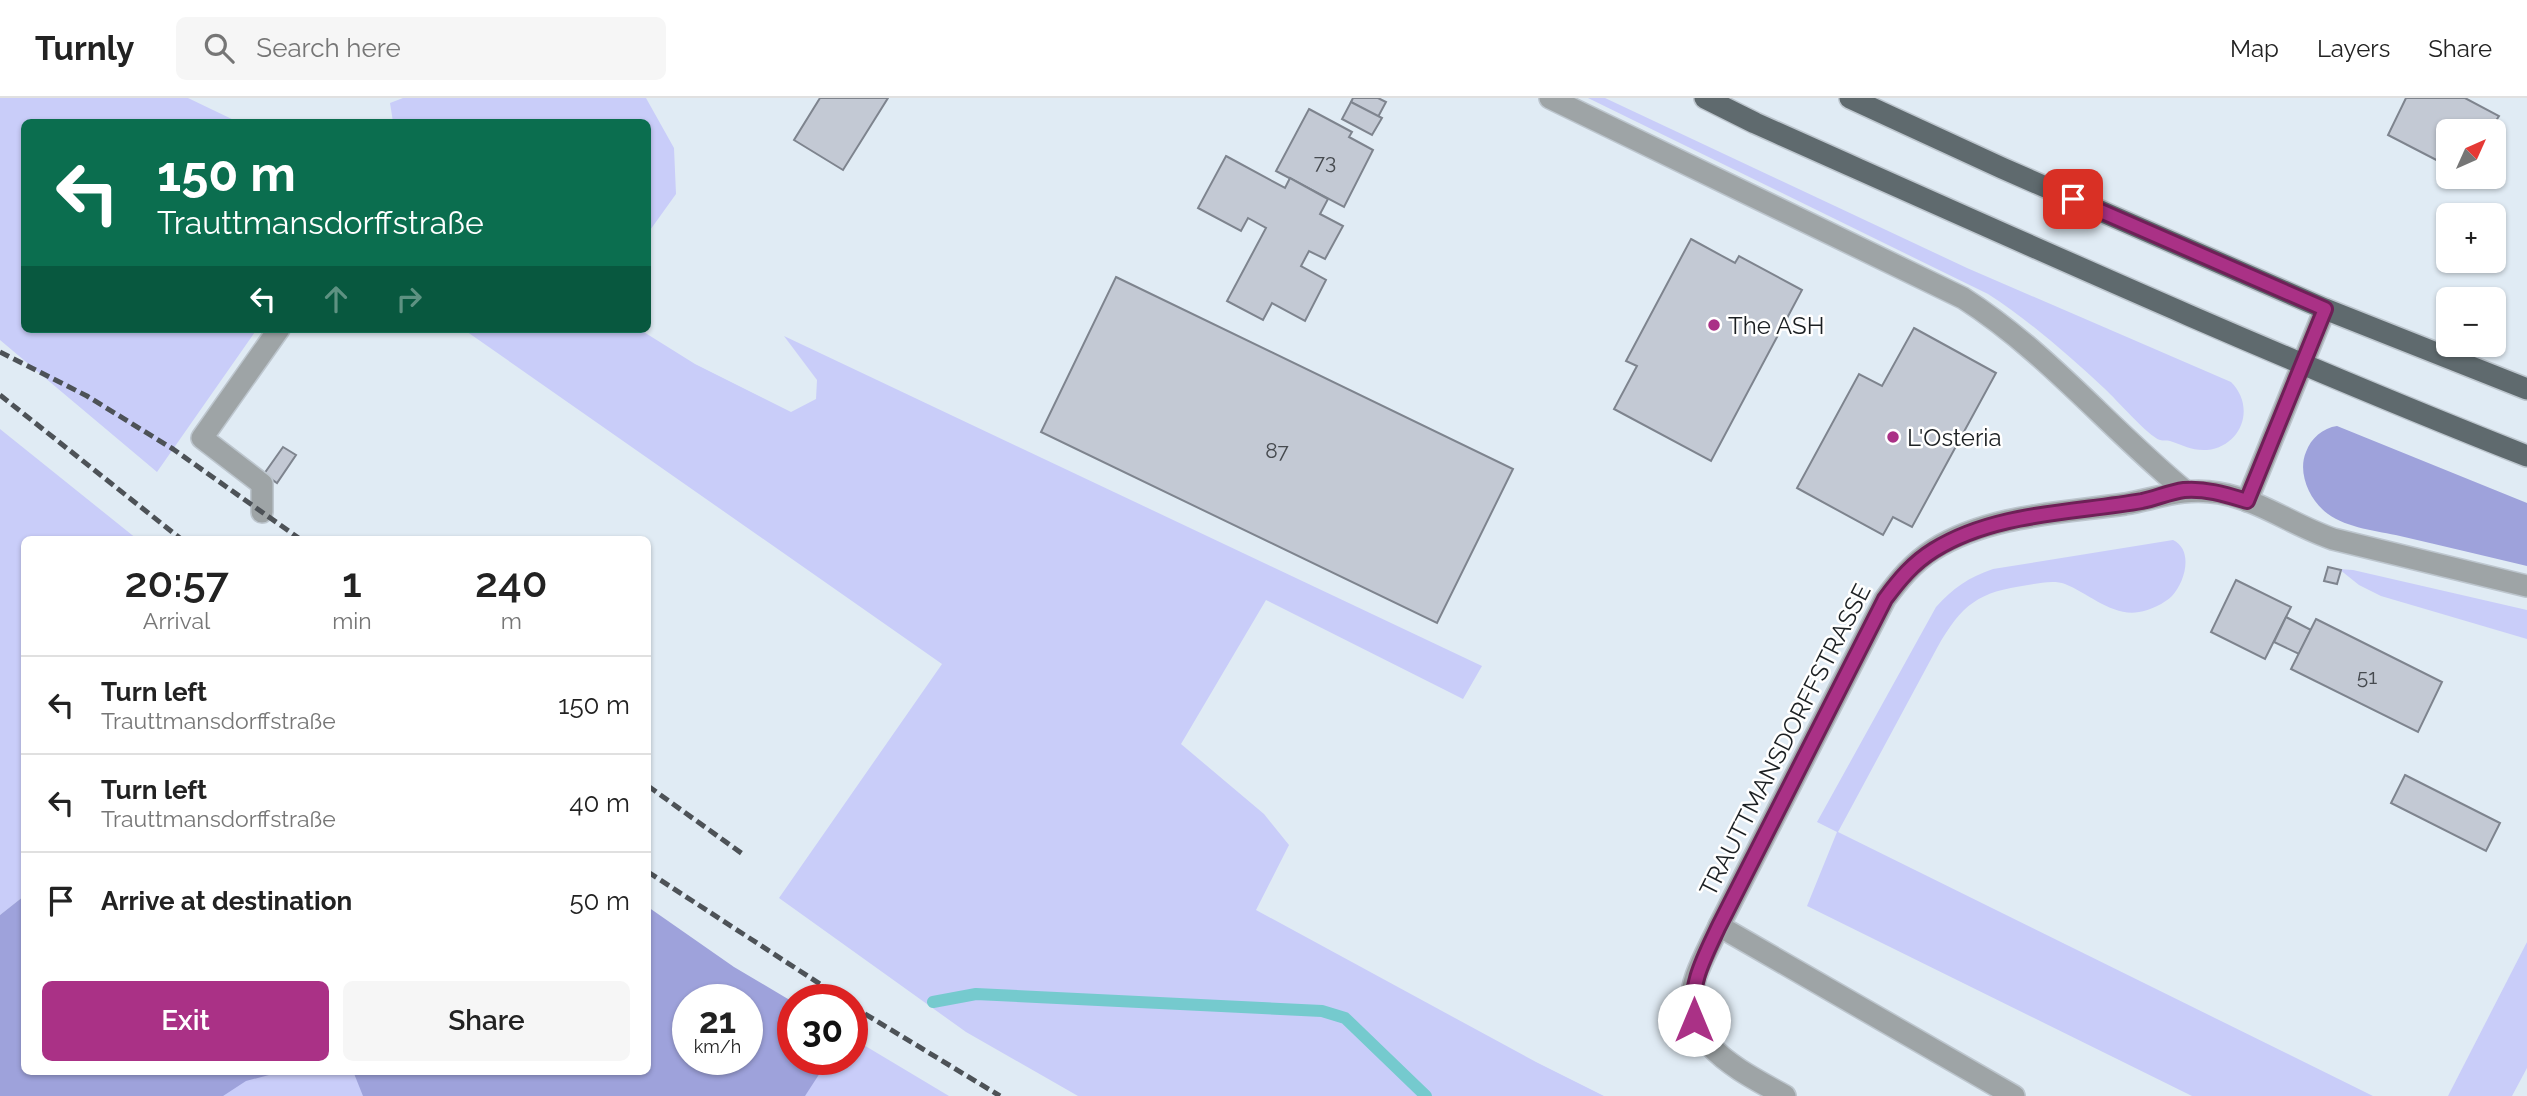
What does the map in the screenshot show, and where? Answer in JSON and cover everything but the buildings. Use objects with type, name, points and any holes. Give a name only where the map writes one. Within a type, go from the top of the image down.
[{"type":"main road","points":[[1705,98],[1931,202],[2302,364],[2527,456]]},
{"type":"main road","points":[[1850,98],[2325,309],[2527,389]]},
{"type":"street","points":[[1550,98],[1963,298],[2020,338],[2059,371],[2184,490]]},
{"type":"street","points":[[2247,501],[2325,309]]},
{"type":"street","points":[[262,512],[262,484],[202,438],[276,333]]},
{"type":"street","name":"TRAUTTMANSDORFFSTRASSE","points":[[1785,1096],[1723,1058],[1710,1046],[1694,1020],[1692,992],[1695,978],[1885,599],[1916,563],[1955,539],[2008,522],[2145,500],[2184,490],[2221,493],[2247,501],[2306,530],[2527,586]]},
{"type":"street","points":[[1719,926],[2014,1096]]},
{"type":"shaded area","points":[[0,98],[188,98],[232,119],[21,119],[21,333],[254,333],[157,472],[0,340]]},
{"type":"shaded area","points":[[403,98],[646,98],[674,148],[676,194],[651,229],[651,119],[393,119],[390,103]]},
{"type":"shaded area","points":[[1588,98],[1605,98],[1967,268],[2231,382],[2243,403],[2242,424],[2229,441],[2207,450],[2192,449],[2160,440],[2048,339],[1988,294]]},
{"type":"shaded area","points":[[469,333],[645,333],[695,364],[791,412],[816,399],[817,380],[784,336],[1482,666],[1463,699],[1266,600],[1181,744],[1264,814],[1289,845],[1256,910],[1604,1096],[1078,1096],[966,1032],[779,898],[942,664]]},
{"type":"shaded area","points":[[2337,426],[2527,503],[2527,566],[2363,528],[2344,523],[2328,514],[2311,494],[2303,469],[2308,447],[2314,438],[2322,431]]},
{"type":"shaded area","points":[[0,429],[133,536],[21,536],[21,898],[0,915]]},
{"type":"shaded area","points":[[2173,540],[2184,551],[2184,575],[2172,596],[2147,610],[2129,613],[2120,611],[2065,584],[2052,582],[2011,588],[1984,596],[1973,603],[1955,621],[1937,648],[1838,832],[2373,1096],[2192,1096],[1807,906],[1837,832],[1817,822],[1942,600],[1969,580],[1993,569]]},
{"type":"shaded area","points":[[2339,569],[2527,610],[2527,639],[2381,596],[2359,585]]},
{"type":"shaded area","points":[[21,898],[21,1075],[269,1075],[246,1081],[223,1096],[0,1096],[0,915]]},
{"type":"shaded area","points":[[651,909],[763,984],[672,984],[672,1075],[763,1075],[763,984],[777,993],[777,1075],[819,1075],[805,1096],[363,1096],[355,1075],[651,1075]]},
{"type":"shaded area","points":[[2527,942],[2527,1068],[2512,1096],[2448,1096]]},
{"type":"shaded area","points":[[651,974],[703,984],[672,984],[672,1075],[763,1075],[763,996],[777,999],[777,1075],[868,1075],[868,1048],[949,1096],[71,1096],[136,1075],[651,1075]]},
{"type":"waterway","points":[[933,1002],[976,994],[1322,1011],[1345,1018],[1426,1096]]},
{"type":"railway","points":[[0,352],[87,396],[173,449],[296,536]]},
{"type":"railway","points":[[0,395],[177,536]]},
{"type":"railway","points":[[651,788],[744,855]]},
{"type":"railway","points":[[651,874],[820,984]]},
{"type":"railway","points":[[868,1016],[1000,1096]]},
{"type":"place","name":"The ASH","points":[[1714,325]]},
{"type":"place","name":"L'Osteria","points":[[1893,437]]},
{"type":"route","points":[[1694,1020],[1692,992],[1695,978],[1719,926],[1885,599],[1916,563],[1955,539],[2008,522],[2145,500],[2184,490],[2221,493],[2247,501],[2325,309],[2073,199]]}]
